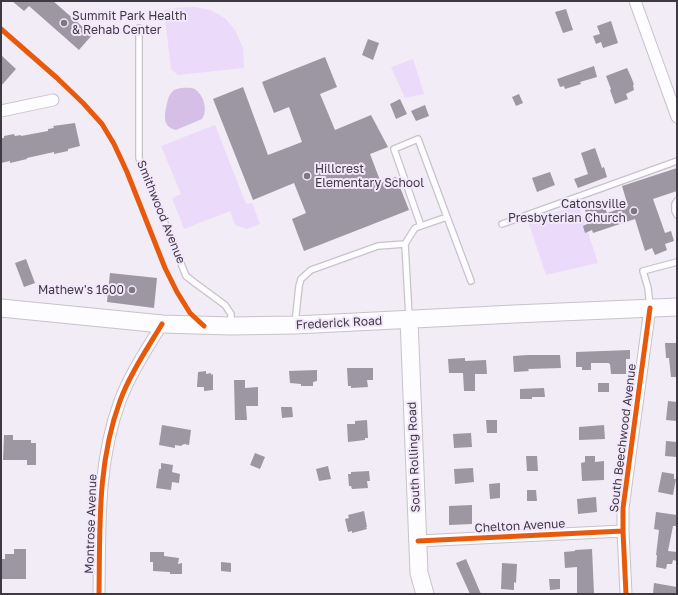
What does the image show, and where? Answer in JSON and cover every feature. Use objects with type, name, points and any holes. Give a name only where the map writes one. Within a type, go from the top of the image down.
[{"type":"main road","name":"Frederick Road","points":[[1,308],[162,324],[231,326],[295,325],[677,307]]},
{"type":"main road","name":"South Rolling Road","points":[[409,319],[419,574],[424,594]]},
{"type":"street","points":[[635,1],[677,117]]},
{"type":"street","points":[[1,110],[53,100]]},
{"type":"street","name":"South Beechwood Avenue","points":[[626,594],[623,531],[624,508],[650,308]]},
{"type":"street","name":"Montrose Avenue","points":[[99,594],[102,485],[105,455],[111,426],[120,400],[134,371],[162,324]]},
{"type":"street","name":"Chelton Avenue","points":[[418,541],[623,531]]},
{"type":"lane","name":"Smithwood Avenue","points":[[139,28],[139,158],[186,276],[225,305],[231,314],[231,326]]},
{"type":"lane","points":[[421,226],[394,149],[418,139],[471,281]]},
{"type":"lane","points":[[502,224],[677,161]]},
{"type":"lane","points":[[677,201],[675,204],[675,210],[677,215]]},
{"type":"lane","points":[[409,319],[405,244],[415,228],[447,217]]},
{"type":"lane","points":[[295,325],[298,286],[301,279],[311,270],[378,246],[405,244]]},
{"type":"lane","points":[[650,308],[648,288],[644,271],[677,262]]},
{"type":"shaded area","points":[[195,7],[210,10],[225,18],[235,30],[243,48],[244,68],[178,75],[171,69],[164,10]]},
{"type":"shaded area","points":[[413,59],[424,94],[405,98],[391,67]]},
{"type":"shaded area","points":[[181,88],[193,88],[199,93],[203,100],[205,112],[202,119],[176,130],[168,126],[166,123],[165,111],[170,94],[174,90]]},
{"type":"shaded area","points":[[215,125],[246,204],[252,203],[260,224],[247,229],[235,225],[230,211],[184,229],[172,198],[181,194],[161,146]]},
{"type":"shaded area","points":[[579,205],[598,263],[546,275],[528,221]]},
{"type":"building","name":"Summit Park Health & Rehab Center","points":[[12,1],[53,1],[92,35],[79,50],[29,6],[24,11]]},
{"type":"building","points":[[566,9],[573,30],[563,33],[555,12]]},
{"type":"building","points":[[611,21],[618,43],[603,48],[601,42],[596,44],[593,36],[600,34],[597,26]]},
{"type":"building","points":[[368,39],[379,43],[373,60],[362,55]]},
{"type":"building","points":[[1,55],[16,69],[1,86]]},
{"type":"building","name":"Hillcrest Elementary School","points":[[325,57],[337,87],[320,94],[335,130],[371,115],[388,147],[370,154],[381,183],[396,177],[409,210],[304,251],[292,219],[306,213],[294,183],[253,200],[213,99],[243,87],[268,155],[302,142],[289,107],[274,113],[262,82]]},
{"type":"building","points":[[594,66],[597,77],[580,82],[581,84],[565,89],[564,86],[560,87],[557,79]]},
{"type":"building","points":[[627,68],[634,85],[634,90],[626,94],[628,99],[615,104],[606,76]]},
{"type":"building","points":[[519,94],[523,103],[516,106],[512,97]]},
{"type":"building","points":[[400,99],[407,114],[396,119],[390,104]]},
{"type":"building","points":[[425,105],[429,116],[416,121],[411,111]]},
{"type":"building","points":[[75,123],[80,146],[68,149],[68,151],[54,154],[54,152],[10,163],[10,161],[1,163],[1,138],[4,138],[4,136],[14,134],[15,136],[21,136],[48,131],[48,129],[54,128],[53,126]]},
{"type":"building","points":[[595,148],[607,177],[578,188],[574,179],[588,174],[581,153]]},
{"type":"building","name":"Catonsville Presbyterian Church","points":[[677,168],[677,191],[653,199],[665,233],[671,231],[674,241],[665,244],[667,250],[655,255],[652,248],[645,251],[635,219],[593,233],[592,230],[585,233],[583,226],[589,223],[585,210],[604,204],[607,213],[628,206],[622,186]]},
{"type":"building","points":[[550,172],[555,185],[537,192],[532,178]]},
{"type":"building","points":[[26,259],[35,283],[24,287],[15,263]]},
{"type":"building","name":"Mathew's 1600","points":[[110,273],[157,278],[154,308],[107,302]]},
{"type":"building","points":[[665,343],[677,343],[677,377],[671,377],[669,358],[666,358]]},
{"type":"building","points":[[630,350],[630,359],[626,359],[626,374],[611,374],[609,363],[591,363],[591,370],[582,370],[582,367],[576,367],[576,352]]},
{"type":"building","points":[[560,355],[561,368],[528,369],[529,371],[514,372],[513,356]]},
{"type":"building","points":[[465,358],[465,361],[486,360],[487,374],[475,374],[475,391],[464,391],[463,373],[449,373],[448,359]]},
{"type":"building","points":[[347,368],[373,368],[373,380],[367,380],[368,387],[351,388],[351,386],[348,386]]},
{"type":"building","points":[[317,370],[317,381],[313,382],[313,386],[301,386],[301,384],[290,383],[289,371]]},
{"type":"building","points":[[206,371],[206,374],[213,374],[213,390],[204,391],[204,387],[197,387],[198,372]]},
{"type":"building","points":[[234,380],[245,380],[245,388],[258,387],[258,406],[246,406],[247,420],[235,420]]},
{"type":"building","points":[[598,383],[609,383],[609,392],[598,392]]},
{"type":"building","points":[[544,388],[545,397],[520,399],[520,389]]},
{"type":"building","points":[[668,401],[677,402],[677,421],[666,420]]},
{"type":"building","points":[[281,407],[292,407],[293,417],[282,418]]},
{"type":"building","points":[[367,420],[368,438],[365,438],[365,440],[348,442],[347,424],[355,424],[355,421]]},
{"type":"building","points":[[486,420],[497,420],[497,433],[487,433]]},
{"type":"building","points":[[162,425],[191,430],[189,445],[175,445],[175,448],[159,445]]},
{"type":"building","points":[[604,425],[605,439],[579,440],[579,427]]},
{"type":"building","points":[[471,433],[472,447],[454,448],[453,434]]},
{"type":"building","points":[[4,435],[13,435],[13,440],[31,440],[31,443],[36,443],[36,465],[27,465],[27,460],[3,460]]},
{"type":"building","points":[[666,441],[677,442],[677,457],[665,456]]},
{"type":"building","points":[[255,453],[265,457],[260,469],[250,465]]},
{"type":"building","points":[[526,456],[537,456],[538,471],[527,471]]},
{"type":"building","points":[[585,456],[595,456],[595,462],[604,461],[604,480],[582,481],[581,463],[585,462]]},
{"type":"building","points":[[161,463],[173,465],[172,472],[180,474],[179,483],[172,482],[171,490],[156,488]]},
{"type":"building","points":[[328,466],[331,479],[319,481],[316,469]]},
{"type":"building","points":[[473,468],[474,482],[455,484],[454,469]]},
{"type":"building","points":[[369,471],[370,481],[367,481],[368,488],[352,489],[351,486],[349,486],[348,474],[351,474],[351,472]]},
{"type":"building","points":[[662,472],[674,474],[674,479],[676,479],[673,495],[658,492]]},
{"type":"building","points":[[500,483],[500,498],[490,499],[489,484]]},
{"type":"building","points":[[527,490],[536,490],[537,501],[527,501]]},
{"type":"building","points":[[596,497],[597,512],[578,514],[577,499]]},
{"type":"building","points":[[472,505],[472,524],[449,525],[449,506]]},
{"type":"building","points":[[364,511],[367,529],[352,533],[352,531],[348,532],[345,519],[349,518],[348,515]]},
{"type":"building","points":[[656,512],[677,515],[677,526],[673,526],[668,551],[677,552],[677,561],[673,560],[672,564],[667,564],[666,569],[656,567],[659,530],[654,529]]},
{"type":"building","points":[[14,549],[26,549],[26,579],[1,579],[1,559],[5,559],[5,554],[14,554]]},
{"type":"building","points":[[592,549],[594,593],[577,594],[577,567],[565,568],[564,552]]},
{"type":"building","points":[[150,552],[164,552],[164,556],[179,558],[178,564],[182,563],[182,574],[170,574],[170,572],[153,571],[153,562],[150,562]]},
{"type":"building","points":[[466,559],[481,594],[470,594],[456,563]]},
{"type":"building","points":[[221,562],[231,563],[231,572],[221,571]]},
{"type":"building","points":[[502,563],[517,564],[514,590],[501,589]]},
{"type":"building","points":[[549,579],[560,579],[560,589],[550,590]]},
{"type":"building","points":[[654,583],[677,587],[677,594],[653,594]]},
{"type":"cycle path","points":[[1,29],[57,78],[102,124],[114,144],[127,172],[165,268],[177,292],[190,313],[204,326]]},
{"type":"cycle path","points":[[626,594],[623,508],[650,308]]},
{"type":"cycle path","points":[[99,594],[101,496],[107,448],[120,401],[139,362],[162,324]]},
{"type":"cycle path","points":[[418,541],[623,531]]},
{"type":"place","name":"Summit Park Health & Rehab Center","points":[[64,23]]},
{"type":"place","name":"Hillcrest Elementary School","points":[[307,176]]},
{"type":"place","name":"Catonsville Presbyterian Church","points":[[634,211]]},
{"type":"place","name":"Mathew's 1600","points":[[132,290]]}]
